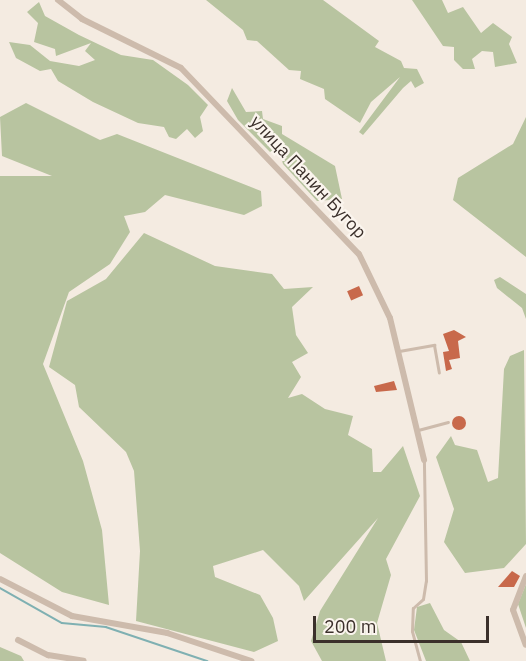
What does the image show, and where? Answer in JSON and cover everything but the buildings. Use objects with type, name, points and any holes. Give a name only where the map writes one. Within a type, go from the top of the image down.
[{"type":"street","name":"улица Панин Бугор","points":[[58,0],[82,19],[181,68],[256,143],[366,262],[398,351],[424,460]]},
{"type":"street","points":[[526,576],[513,610],[526,645]]},
{"type":"street","points":[[0,579],[72,616],[167,633],[251,661]]},
{"type":"street","points":[[18,640],[48,655],[84,661]]},
{"type":"lane","points":[[434,345],[439,373]]},
{"type":"lane","points":[[398,351],[439,345]]},
{"type":"lane","points":[[417,430],[448,422]]},
{"type":"lane","points":[[420,661],[412,631],[413,608],[423,599],[426,581],[424,460]]},
{"type":"green space","points":[[206,0],[323,0],[379,41],[375,47],[401,61],[404,68],[417,69],[424,83],[415,88],[411,81],[363,135],[359,132],[400,77],[371,102],[360,123],[325,99],[324,89],[300,79],[301,71],[289,70],[257,41],[247,40],[243,30]]},
{"type":"green space","points":[[412,0],[442,0],[448,13],[463,7],[481,33],[493,23],[512,37],[509,44],[517,63],[495,67],[493,52],[482,51],[472,59],[475,69],[463,69],[454,60],[454,47],[443,46]]},
{"type":"green space","points":[[39,2],[45,16],[79,35],[121,55],[153,60],[188,85],[208,105],[200,117],[203,131],[195,138],[187,129],[176,139],[169,137],[164,127],[138,123],[93,102],[58,81],[51,69],[40,71],[16,58],[9,42],[30,45],[50,61],[79,66],[95,60],[85,51],[91,43],[56,56],[55,49],[34,42],[38,23],[27,12]]},
{"type":"green space","points":[[232,88],[246,112],[262,111],[263,119],[282,126],[282,134],[335,166],[342,199],[317,201],[283,164],[279,151],[270,152],[238,120],[227,101]]},
{"type":"green space","points":[[26,103],[100,140],[117,134],[261,191],[262,206],[244,215],[165,195],[145,212],[124,216],[130,232],[110,264],[69,292],[43,364],[83,461],[102,530],[109,605],[62,592],[0,553],[0,176],[52,176],[2,156],[0,117]]},
{"type":"green space","points":[[526,117],[526,257],[453,200],[458,178],[513,144]]},
{"type":"green space","points":[[144,233],[215,266],[272,274],[284,289],[313,287],[292,307],[296,335],[308,353],[292,362],[301,377],[288,398],[302,394],[325,409],[353,416],[348,435],[372,449],[373,472],[381,472],[403,446],[420,496],[386,559],[391,575],[377,623],[386,661],[322,661],[311,641],[320,611],[378,518],[304,601],[299,586],[263,550],[213,566],[215,577],[260,595],[273,618],[278,641],[254,652],[136,621],[140,551],[134,471],[126,452],[79,407],[75,385],[49,367],[67,301],[106,279]]},
{"type":"green space","points":[[500,277],[526,294],[526,319],[522,308],[497,288],[494,280]]},
{"type":"green space","points":[[524,350],[526,544],[504,568],[465,573],[444,542],[454,509],[436,457],[451,436],[455,445],[477,450],[488,482],[498,478],[504,369],[510,356]]},
{"type":"green space","points":[[526,584],[526,628],[518,604]]},
{"type":"green space","points":[[430,603],[444,630],[461,642],[470,661],[426,661],[414,630],[417,607]]},
{"type":"green space","points":[[0,647],[21,656],[24,661],[0,661]]},
{"type":"waterway","points":[[0,588],[62,623],[106,627],[207,661]]}]
